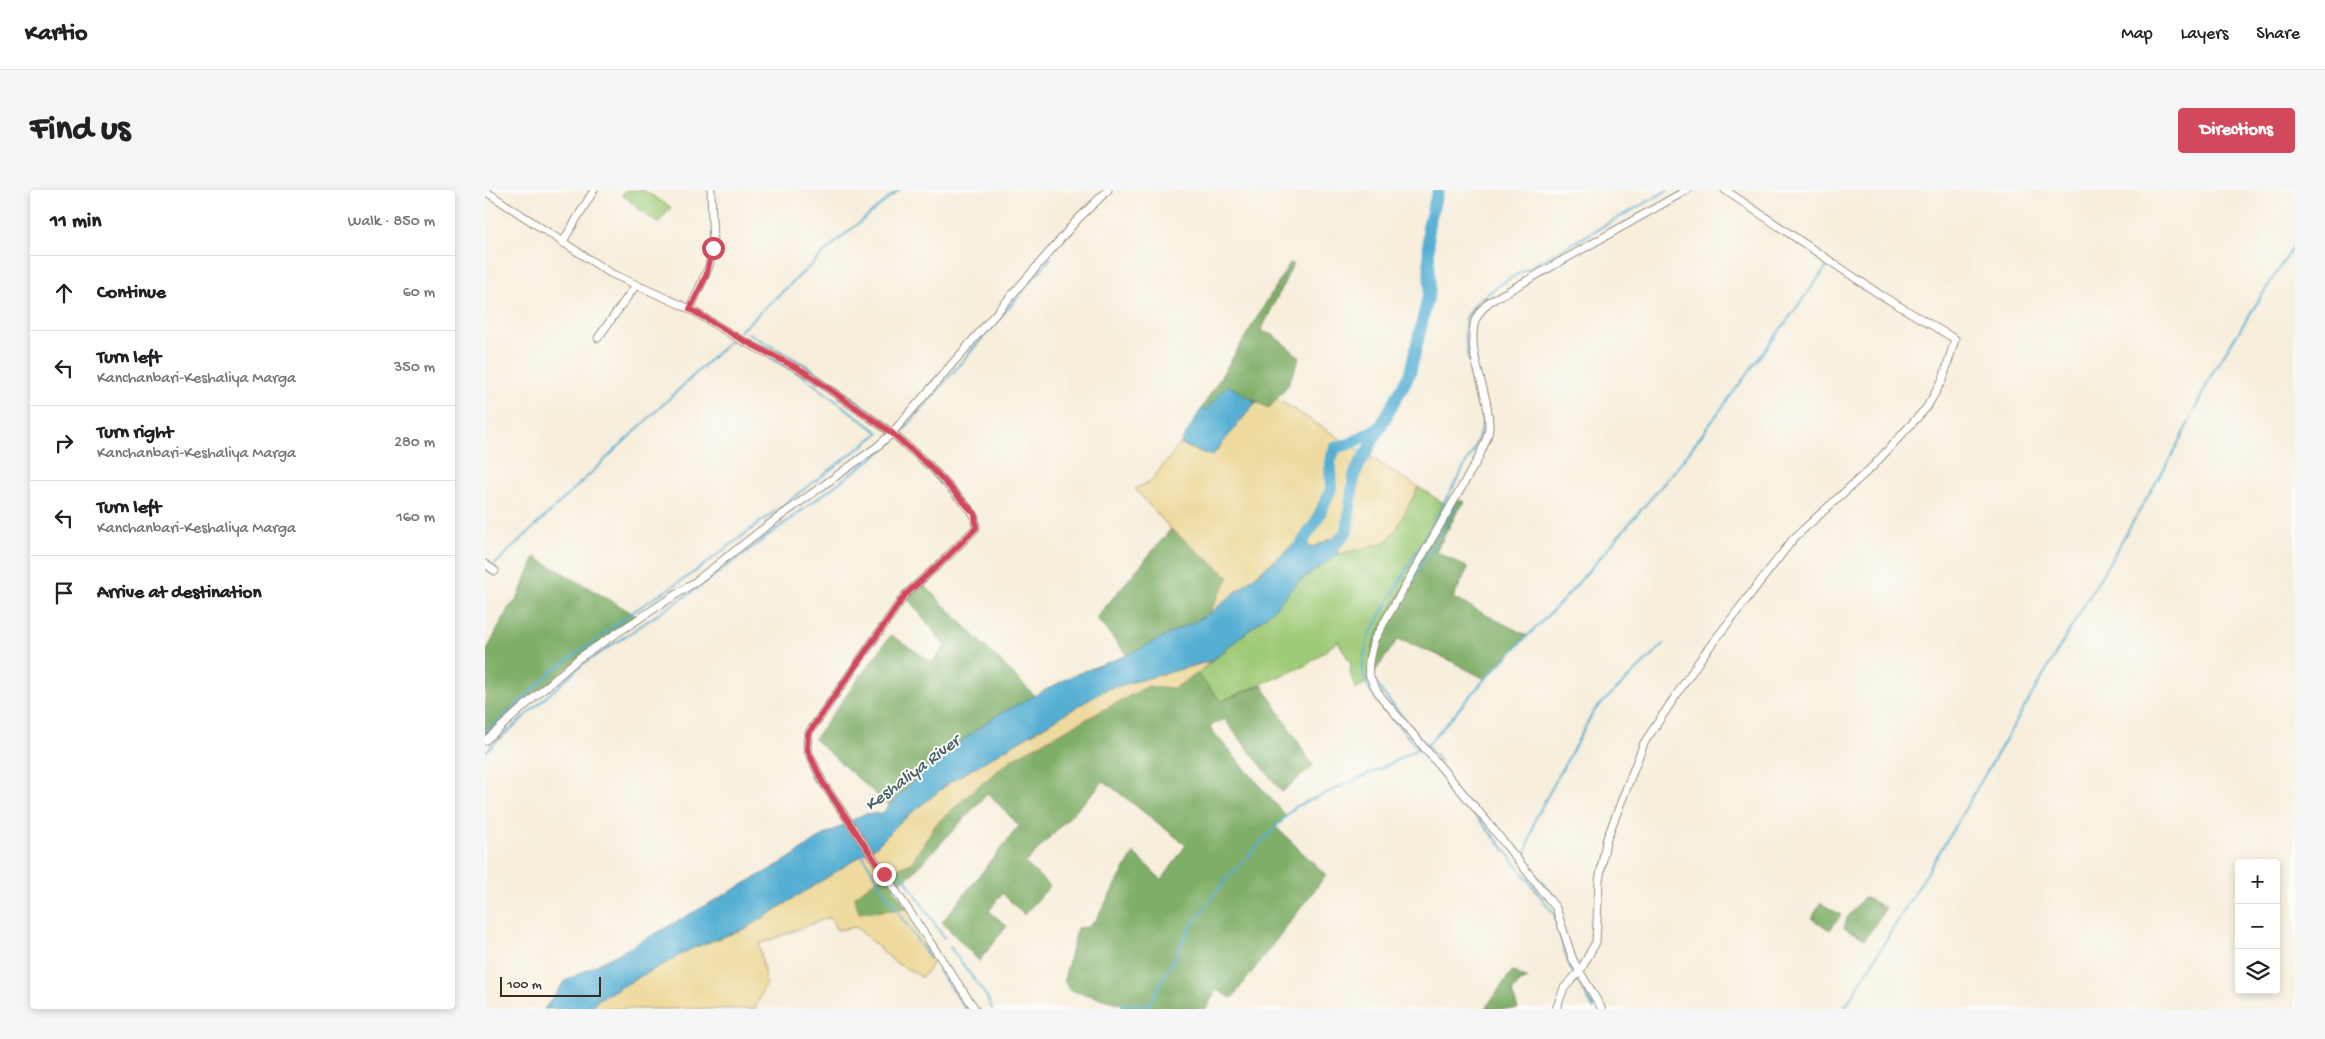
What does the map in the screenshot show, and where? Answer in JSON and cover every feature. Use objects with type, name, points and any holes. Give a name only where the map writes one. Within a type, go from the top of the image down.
[{"type":"street","points":[[562,243],[594,190]]},
{"type":"street","points":[[690,309],[706,276],[711,257],[711,190]]},
{"type":"street","points":[[485,741],[579,658],[695,582],[878,446],[892,433],[1078,219],[1108,190]]},
{"type":"street","points":[[1602,1009],[1576,974],[1556,908],[1490,825],[1382,698],[1369,680],[1366,666],[1374,640],[1479,457],[1489,430],[1488,407],[1474,356],[1474,323],[1480,312],[1489,302],[1687,190]]},
{"type":"street","points":[[1556,1009],[1564,988],[1576,974],[1596,942],[1599,881],[1606,841],[1644,743],[1704,654],[1794,538],[1873,466],[1927,407],[1943,379],[1955,339],[1879,294],[1725,190]]},
{"type":"street","points":[[485,191],[610,273],[690,309],[739,338],[803,371],[892,433],[931,467],[975,514],[976,528],[905,595],[808,734],[807,749],[823,783],[975,1009]]},
{"type":"street","points":[[598,338],[636,285]]},
{"type":"street","points":[[486,564],[495,571]]},
{"type":"green space","points":[[626,190],[643,190],[671,207],[658,224],[622,195]]},
{"type":"green space","points":[[1290,263],[1293,264],[1261,331],[1273,335],[1300,357],[1288,385],[1269,408],[1227,386],[1206,411],[1202,408]]},
{"type":"green space","points":[[1418,487],[1450,507],[1369,680],[1356,690],[1350,674],[1351,664],[1338,641],[1307,665],[1221,701],[1197,674],[1271,612],[1298,582],[1339,554],[1386,542],[1397,528]]},
{"type":"green space","points":[[1454,499],[1465,502],[1457,512],[1436,551],[1468,568],[1453,598],[1528,636],[1485,679],[1445,658],[1398,639],[1369,680],[1374,640]]},
{"type":"green space","points":[[1171,529],[1229,577],[1209,614],[1127,655],[1096,618]]},
{"type":"green space","points":[[535,557],[639,617],[579,658],[492,734],[485,733],[485,654],[509,607],[516,601]]},
{"type":"green space","points":[[920,581],[1035,696],[994,717],[929,765],[889,806],[814,739],[891,635],[932,662],[945,646],[905,595]]},
{"type":"green space","points":[[1197,674],[1221,701],[1262,685],[1313,766],[1282,792],[1224,719],[1209,727],[1286,816],[1276,827],[1326,875],[1232,998],[1216,990],[1206,1009],[1122,1009],[1122,1004],[1069,990],[1064,980],[1077,928],[1088,927],[1096,919],[1134,853],[1162,880],[1186,845],[1104,781],[1025,863],[1050,886],[1024,915],[1002,893],[989,911],[1007,926],[979,961],[942,922],[1019,826],[988,793],[913,873],[893,888],[908,909],[859,913],[853,897],[884,874],[911,863],[936,824],[1013,758],[1148,686],[1174,688]]},
{"type":"green space","points":[[1864,897],[1886,908],[1865,939],[1844,928],[1847,918]]},
{"type":"green space","points":[[1820,903],[1841,915],[1830,930],[1812,919]]},
{"type":"green space","points":[[1512,971],[1528,979],[1520,982],[1512,992],[1518,1009],[1485,1009]]},
{"type":"sand","points":[[1277,399],[1418,487],[1397,528],[1386,542],[1339,554],[1332,538],[1311,548],[1302,537],[1209,614],[1229,577],[1171,529],[1135,489],[1151,481],[1180,444],[1212,456],[1256,402],[1269,408]]},
{"type":"sand","points":[[1211,661],[1197,674],[1174,688],[1148,686],[1013,758],[936,824],[911,863],[884,874],[854,897],[859,913],[908,909],[931,943],[933,951],[930,968],[922,977],[896,963],[856,927],[837,930],[830,917],[759,944],[766,983],[755,1009],[590,1009],[599,999],[693,948],[747,928],[878,845],[898,824],[950,782],[1107,689]]},
{"type":"water","points":[[1227,385],[1256,402],[1212,456],[1180,444],[1202,408],[1206,410]]},
{"type":"water","points":[[1303,537],[1311,548],[1332,538],[1339,554],[1298,582],[1271,612],[1211,661],[1107,689],[950,782],[898,824],[878,845],[747,928],[693,948],[599,999],[590,1009],[544,1009],[565,981],[633,946],[785,861],[824,835],[864,814],[882,813],[929,765],[994,717],[1074,675],[1127,655],[1209,614]]},
{"type":"waterway","points":[[739,332],[837,241],[899,190]]},
{"type":"waterway","name":"Keshaliya River","points":[[1323,556],[1328,553],[1347,531],[1354,475],[1410,373],[1430,289],[1428,227],[1438,190]]},
{"type":"waterway","points":[[1575,975],[1568,963],[1554,914],[1506,851],[1374,697],[1365,681],[1363,662],[1368,638],[1473,451],[1482,428],[1483,406],[1468,358],[1465,335],[1466,318],[1477,301],[1507,280],[1668,190]]},
{"type":"waterway","points":[[2193,413],[2214,370],[2295,244]]},
{"type":"waterway","points":[[900,434],[1051,258]]},
{"type":"waterway","points":[[1426,747],[1485,679],[1567,596],[1677,468],[1829,264]]},
{"type":"waterway","points":[[748,333],[807,366],[889,424]]},
{"type":"waterway","points":[[492,567],[733,338]]},
{"type":"waterway","points":[[485,733],[554,670],[634,611],[689,576],[879,433],[800,374],[770,358]]},
{"type":"waterway","points":[[1844,1009],[1945,843],[2171,457],[2191,418]]},
{"type":"waterway","name":"Keshaliya River","points":[[1295,553],[1316,522],[1331,489],[1330,462],[1335,448],[1352,443],[1381,426]]},
{"type":"waterway","points":[[485,752],[582,665],[699,587],[891,444]]},
{"type":"waterway","points":[[1399,604],[1457,504]]},
{"type":"waterway","points":[[1372,667],[1377,641],[1395,610]]},
{"type":"waterway","points":[[1524,862],[1535,819],[1594,711],[1664,644]]},
{"type":"waterway","points":[[1374,679],[1385,696],[1440,761]]},
{"type":"waterway","points":[[1122,1009],[1122,1004],[1149,1005],[1188,931],[1226,879],[1295,807],[1384,767],[1419,748]]},
{"type":"waterway","points":[[1507,841],[1559,903]]},
{"type":"waterway","points":[[862,854],[885,893],[930,959]]},
{"type":"waterway","points":[[902,874],[944,938]]},
{"type":"waterway","points":[[950,947],[987,997],[992,1009]]},
{"type":"waterway","points":[[938,970],[966,1009]]},
{"type":"waterway","points":[[1577,979],[1594,1009]]},
{"type":"route","points":[[713,248],[706,276],[690,309],[739,338],[803,371],[892,433],[931,467],[975,514],[976,528],[905,595],[808,734],[807,749],[823,783],[884,874]]}]
